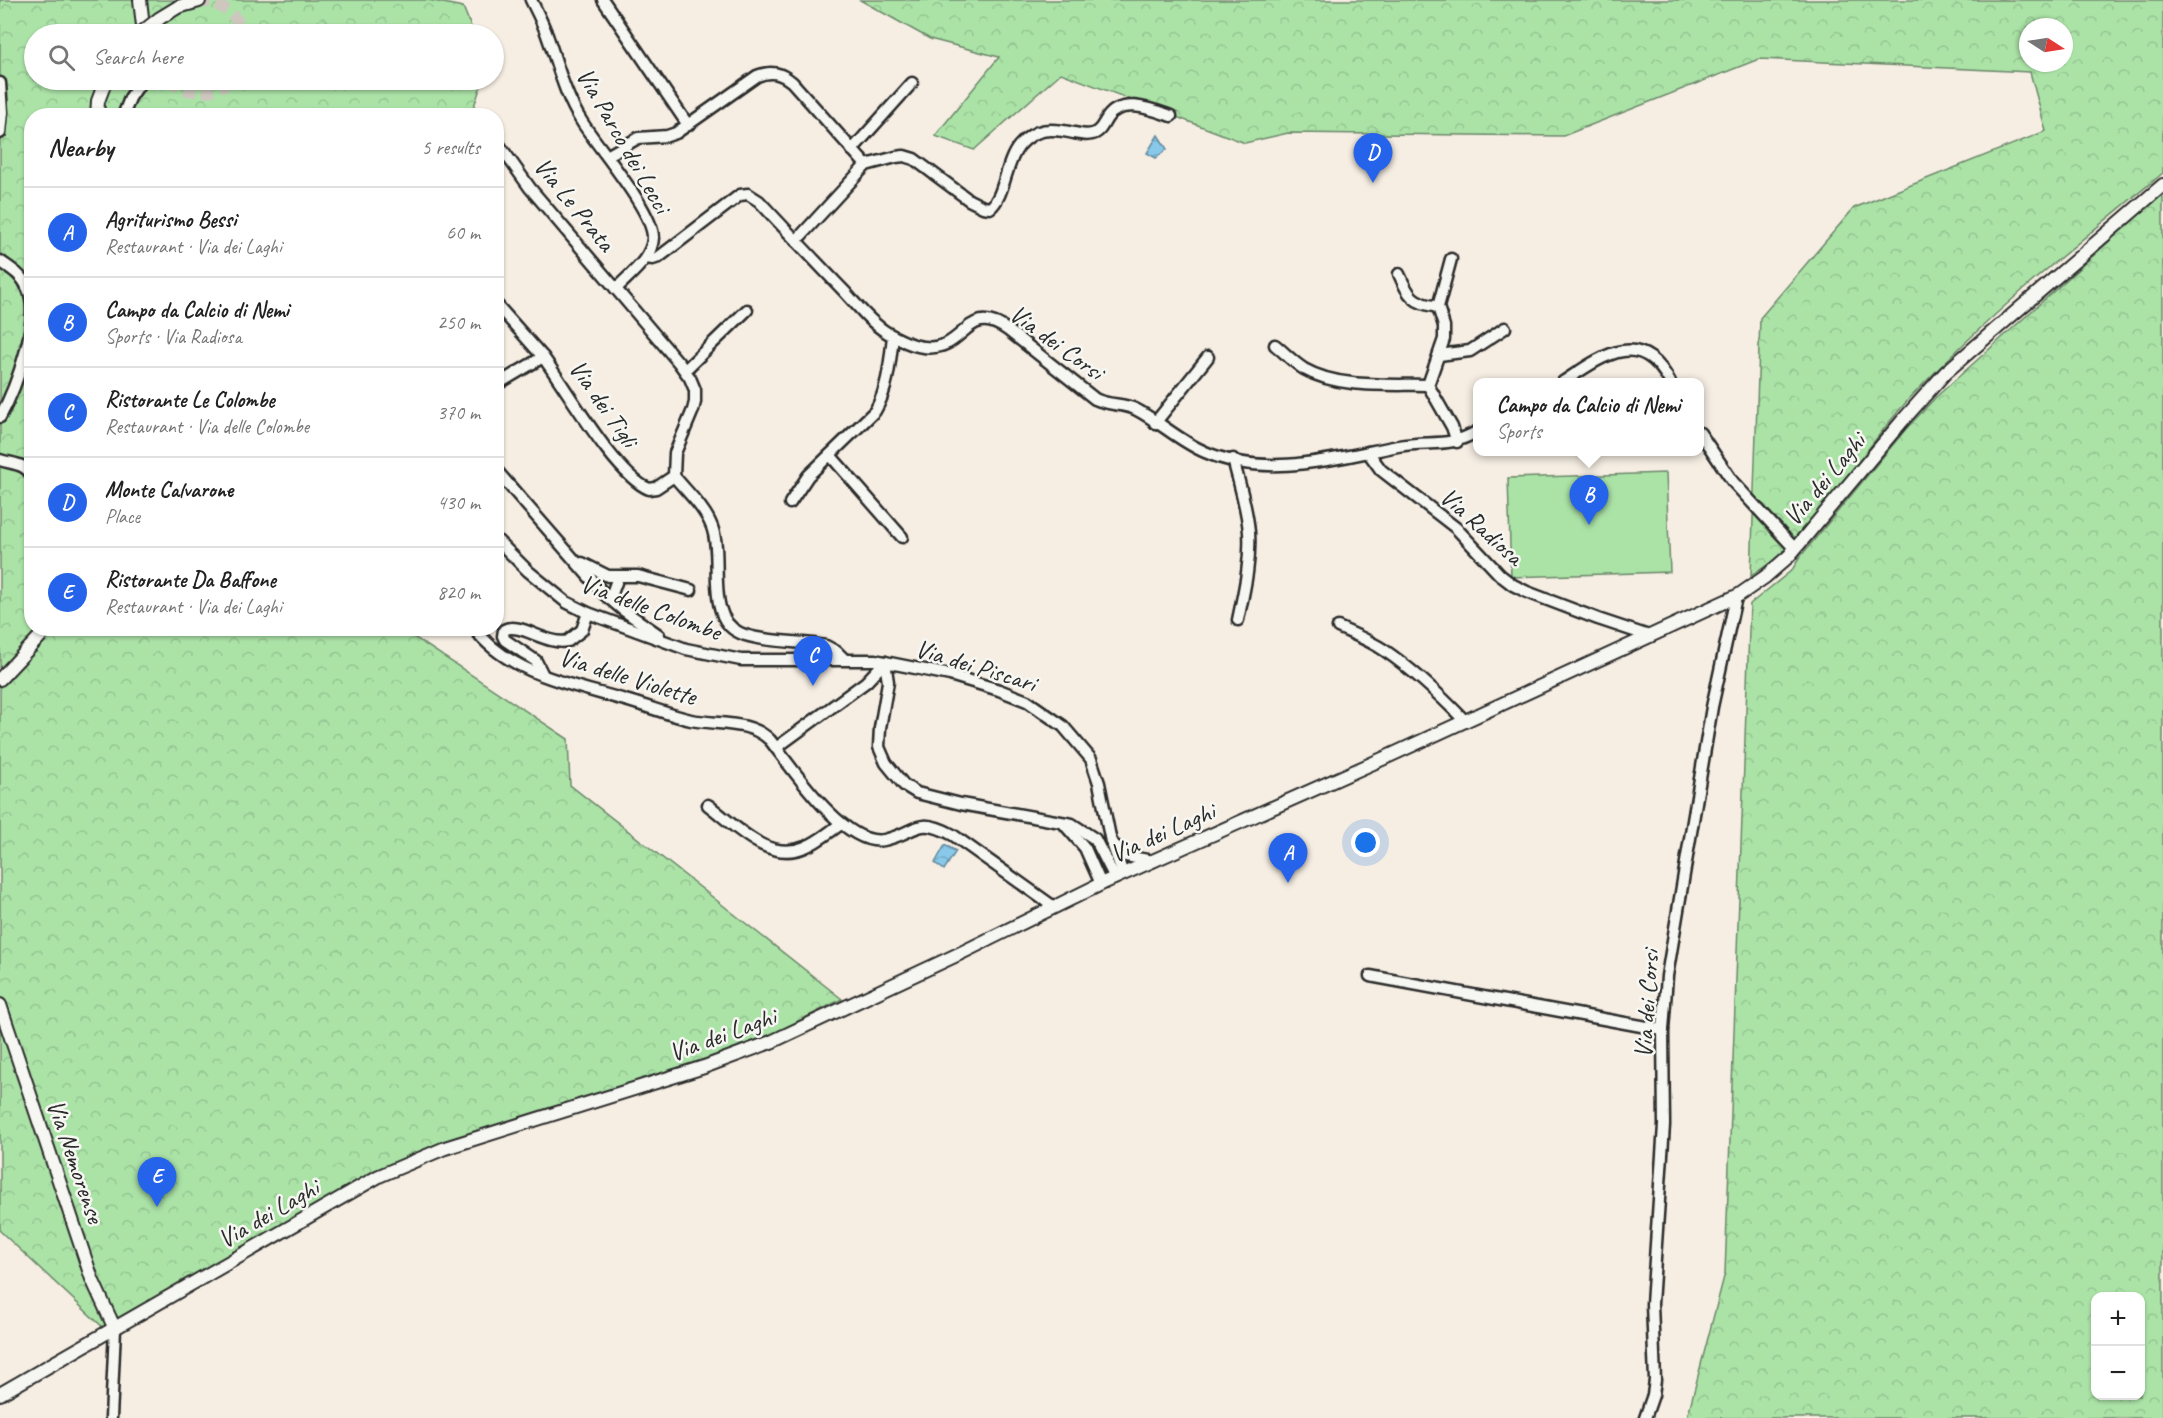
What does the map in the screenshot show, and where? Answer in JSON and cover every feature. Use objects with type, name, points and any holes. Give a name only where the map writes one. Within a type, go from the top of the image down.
[{"type":"main road","points":[[140,0],[141,24]]},
{"type":"main road","points":[[153,24],[182,5],[195,1]]},
{"type":"main road","points":[[98,108],[102,90]]},
{"type":"main road","name":"Via dei Laghi","points":[[0,1394],[350,1192],[403,1165],[463,1142],[750,1050],[961,953],[1101,884],[1736,597],[1771,572],[1795,549],[1946,372],[2163,185]]},
{"type":"main road","points":[[0,679],[40,636]]},
{"type":"main road","name":"Via Nemorense","points":[[0,1005],[92,1279],[115,1329]]},
{"type":"street","name":"Via Parco dei Lecci","points":[[531,0],[546,33],[556,66],[581,121],[607,156],[652,229],[652,242],[646,258]]},
{"type":"street","points":[[603,0],[688,125]]},
{"type":"street","points":[[607,156],[635,140],[671,135],[757,76],[774,73],[792,82],[866,165]]},
{"type":"street","points":[[0,83],[3,112],[0,133]]},
{"type":"street","points":[[852,150],[912,83]]},
{"type":"street","points":[[126,108],[135,90]]},
{"type":"street","points":[[796,242],[866,165],[900,157],[914,159],[974,202],[990,208],[998,199],[1015,152],[1022,142],[1036,132],[1050,129],[1085,135],[1094,134],[1114,110],[1124,106],[1138,107],[1171,116]]},
{"type":"street","name":"Via Le Prata","points":[[504,152],[530,188],[616,289]]},
{"type":"street","name":"Via dei Corsi","points":[[646,258],[652,259],[662,255],[744,194],[759,201],[873,321],[893,336],[924,347],[939,348],[951,343],[971,324],[982,321],[995,322],[1095,399],[1107,404],[1136,409],[1200,450],[1259,464],[1290,465],[1318,462],[1406,444],[1457,442],[1473,434]]},
{"type":"street","points":[[646,258],[616,289],[685,370],[693,383],[695,402],[675,453],[674,476],[703,510],[712,527],[722,616],[727,625],[737,632],[752,637],[826,646],[844,659]]},
{"type":"street","points":[[1451,259],[1438,307],[1444,330],[1439,355],[1428,385],[1452,427],[1457,442]]},
{"type":"street","points":[[0,261],[24,282]]},
{"type":"street","points":[[1399,274],[1415,300],[1438,307]]},
{"type":"street","points":[[685,370],[747,310]]},
{"type":"street","points":[[504,312],[543,357]]},
{"type":"street","points":[[1439,355],[1470,351],[1505,328]]},
{"type":"street","points":[[790,503],[808,476],[869,418],[880,403],[889,369],[893,336]]},
{"type":"street","points":[[1275,345],[1303,368],[1332,379],[1428,385]]},
{"type":"street","points":[[1570,378],[1609,354],[1625,351],[1640,353],[1652,359],[1668,378]]},
{"type":"street","points":[[0,417],[11,395],[24,356]]},
{"type":"street","name":"Via dei Tigli","points":[[504,382],[543,357],[596,434],[630,476],[649,489],[656,488],[674,476]]},
{"type":"street","points":[[1155,423],[1208,357]]},
{"type":"street","points":[[1704,439],[1733,482],[1795,549]]},
{"type":"street","name":"Via Radiosa","points":[[1368,452],[1381,470],[1456,528],[1500,575],[1513,585],[1567,608],[1649,636]]},
{"type":"street","points":[[830,455],[903,537]]},
{"type":"street","points":[[1233,459],[1244,502],[1249,543],[1247,574],[1238,620]]},
{"type":"street","points":[[0,460],[24,466]]},
{"type":"street","points":[[504,479],[610,599],[674,645]]},
{"type":"street","name":"Via delle Colombe","points":[[504,547],[548,589],[588,613],[674,645],[741,660],[865,658],[885,662]]},
{"type":"street","points":[[572,556],[600,573],[618,577],[638,576],[691,590]]},
{"type":"street","points":[[610,599],[618,577]]},
{"type":"street","name":"Via dei Corsi","points":[[1645,1418],[1655,1384],[1652,1304],[1664,1125],[1663,1030],[1667,976],[1712,707],[1736,597]]},
{"type":"street","points":[[504,630],[515,628],[558,643],[568,642],[582,630],[588,613]]},
{"type":"street","points":[[1338,627],[1368,641],[1390,655],[1465,721]]},
{"type":"street","name":"Via delle Violette","points":[[480,636],[508,660],[543,675],[678,717],[747,727],[763,734],[822,805],[841,824],[858,836],[874,841],[885,840],[919,826],[937,827],[953,835],[1054,907]]},
{"type":"street","points":[[502,636],[532,657],[538,663],[543,675]]},
{"type":"street","points":[[776,748],[866,682],[885,662]]},
{"type":"street","points":[[885,662],[888,682],[879,747],[886,763],[904,784],[917,793],[961,804],[1072,824],[1090,834],[1119,876]]},
{"type":"street","name":"Via dei Piscari","points":[[885,662],[950,675],[999,690],[1027,701],[1057,721],[1085,750],[1094,765],[1105,805],[1119,876]]},
{"type":"street","points":[[708,805],[761,845],[774,851],[785,852],[806,847],[841,824]]},
{"type":"street","points":[[1060,821],[1080,840],[1101,884]]},
{"type":"street","points":[[1111,842],[1126,856],[1154,861]]},
{"type":"street","points":[[1370,976],[1663,1030]]},
{"type":"street","points":[[111,1418],[115,1329]]},
{"type":"green space","points":[[0,0],[428,0],[463,7],[470,24],[24,24],[24,90],[480,90],[473,108],[24,108],[24,636],[413,636],[568,739],[570,785],[842,999],[769,1036],[721,1054],[469,1134],[384,1167],[106,1330],[0,1231]]},
{"type":"green space","points":[[860,0],[2163,0],[2163,173],[2033,281],[1940,367],[1895,415],[1804,531],[1783,553],[1751,576],[1760,318],[1854,208],[2046,131],[2030,72],[2073,72],[2073,18],[2019,18],[2019,71],[1759,59],[1563,136],[1288,133],[1245,143],[1061,73],[974,150],[935,136],[999,57],[930,39]]},
{"type":"green space","points":[[2163,193],[2163,1418],[1687,1418],[1725,1273],[1750,604],[1792,570],[1800,557],[1906,429],[1936,397]]},
{"type":"green space","points":[[1666,473],[1670,572],[1511,577],[1508,478]]},
{"type":"water","points":[[1158,135],[1167,149],[1156,158],[1147,153]]},
{"type":"water","points":[[945,845],[956,851],[944,870],[935,863]]},
{"type":"tunnel","points":[[199,1],[227,10],[239,24]]},
{"type":"tunnel","points":[[188,90],[200,92],[212,90]]},
{"type":"place","name":"Monte Calvarone","points":[[1373,183]]},
{"type":"place","name":"Campo da Calcio di Nemi","points":[[1589,525]]},
{"type":"place","name":"Ristorante Le Colombe","points":[[813,686]]},
{"type":"place","name":"Agriturismo Bessi","points":[[1288,883]]},
{"type":"place","name":"Ristorante Da Baffone","points":[[157,1207]]}]
